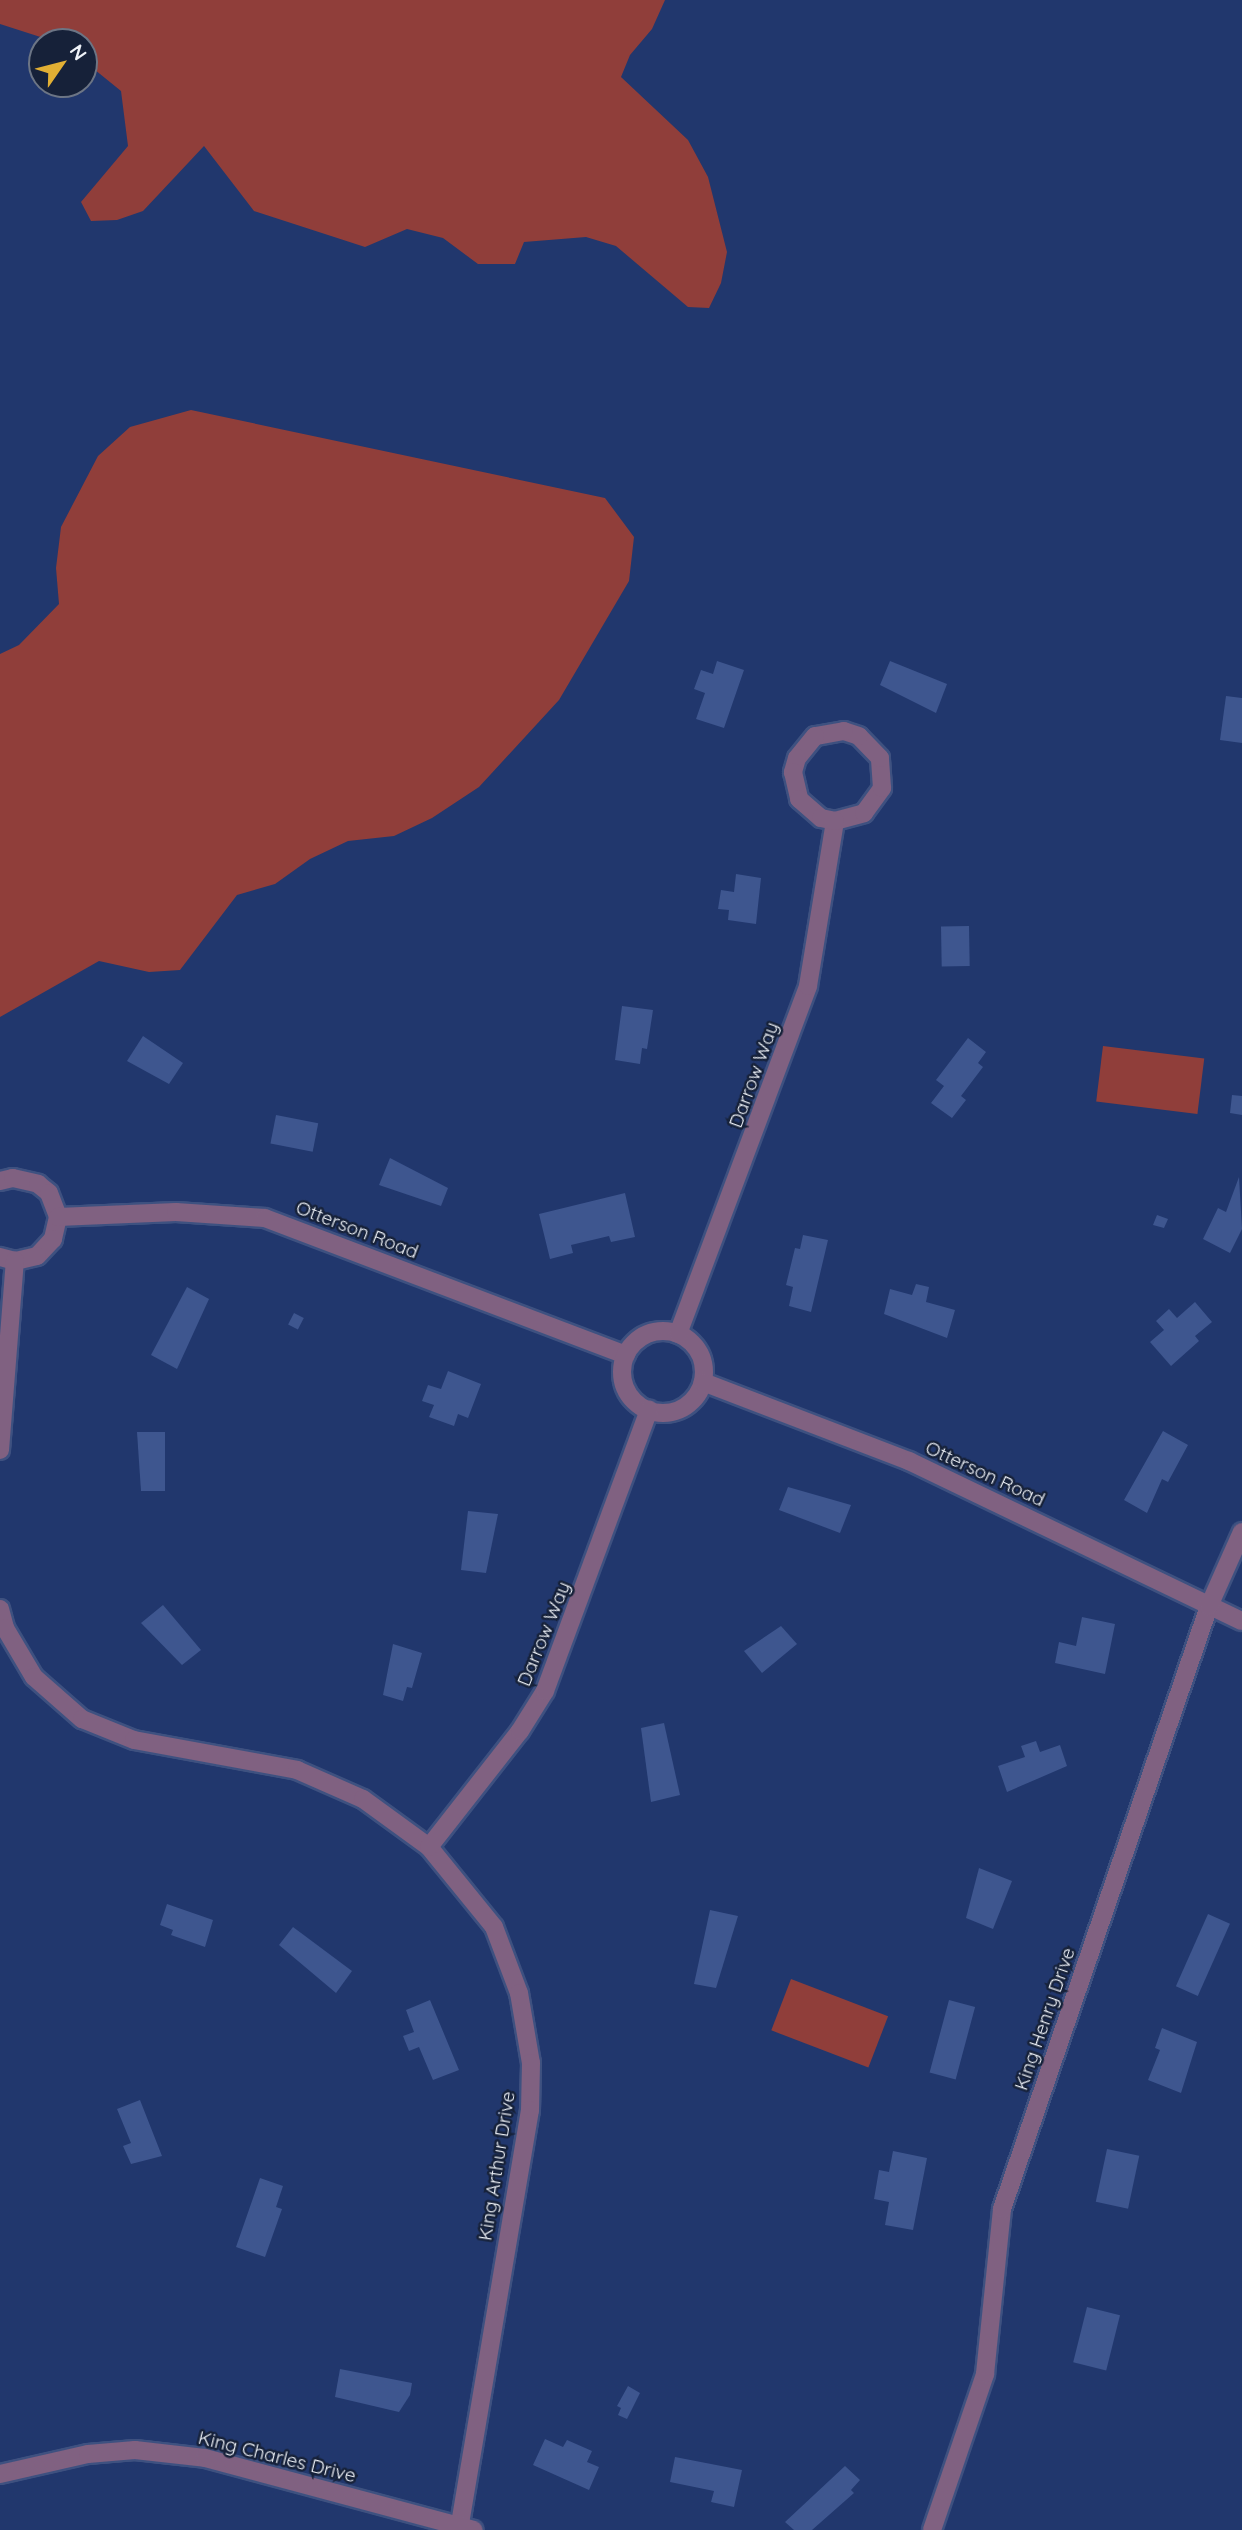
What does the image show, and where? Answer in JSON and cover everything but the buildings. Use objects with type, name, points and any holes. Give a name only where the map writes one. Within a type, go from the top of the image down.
[{"type":"street","points":[[844,731],[865,740],[880,758],[882,788],[864,813],[835,821],[821,818],[799,799],[793,772],[804,746],[816,736],[844,731]]},
{"type":"street","name":"Darrow Way","points":[[678,1334],[807,986],[835,821]]},
{"type":"street","points":[[0,1181],[13,1178],[38,1184],[48,1192],[58,1217],[47,1249],[7,1259],[0,1450]]},
{"type":"street","name":"Otterson Road","points":[[58,1217],[176,1212],[265,1218],[626,1355]]},
{"type":"street","points":[[648,1334],[678,1334],[700,1353],[703,1382],[694,1399],[678,1410],[649,1410],[626,1387],[626,1355],[648,1334]]},
{"type":"street","name":"Otterson Road","points":[[703,1382],[921,1466],[1242,1621]]},
{"type":"street","name":"Darrow Way","points":[[429,1847],[513,1741],[545,1691],[649,1410]]},
{"type":"street","name":"King Henry Drive","points":[[932,2530],[985,2374],[1002,2209],[1209,1606],[1242,1532]]},
{"type":"street","name":"King Arthur Drive","points":[[0,1609],[5,1628],[34,1677],[82,1720],[134,1740],[320,1778],[363,1799],[429,1847],[494,1927],[519,1993],[531,2063],[523,2157],[464,2529]]},
{"type":"street","name":"King Charles Drive","points":[[0,2474],[88,2454],[135,2449],[205,2458],[464,2529]]},
{"type":"shaded area","points":[[0,0],[665,0],[652,29],[630,55],[621,77],[688,140],[708,177],[727,252],[721,283],[709,308],[688,307],[616,246],[586,237],[524,242],[515,264],[478,264],[443,238],[407,229],[365,247],[254,211],[204,146],[143,211],[117,220],[91,221],[81,202],[128,146],[121,91],[98,72],[98,28],[28,28],[28,33],[0,24]]},
{"type":"shaded area","points":[[191,410],[605,498],[634,537],[629,581],[559,700],[479,787],[432,818],[394,836],[348,841],[310,859],[275,884],[237,895],[180,970],[149,972],[99,961],[0,1017],[0,654],[19,645],[59,604],[56,568],[61,527],[98,456],[130,427]]},
{"type":"shaded area","points":[[1103,1046],[1204,1058],[1197,1114],[1096,1102]]},
{"type":"shaded area","points":[[791,1979],[888,2016],[868,2068],[771,2030]]}]
